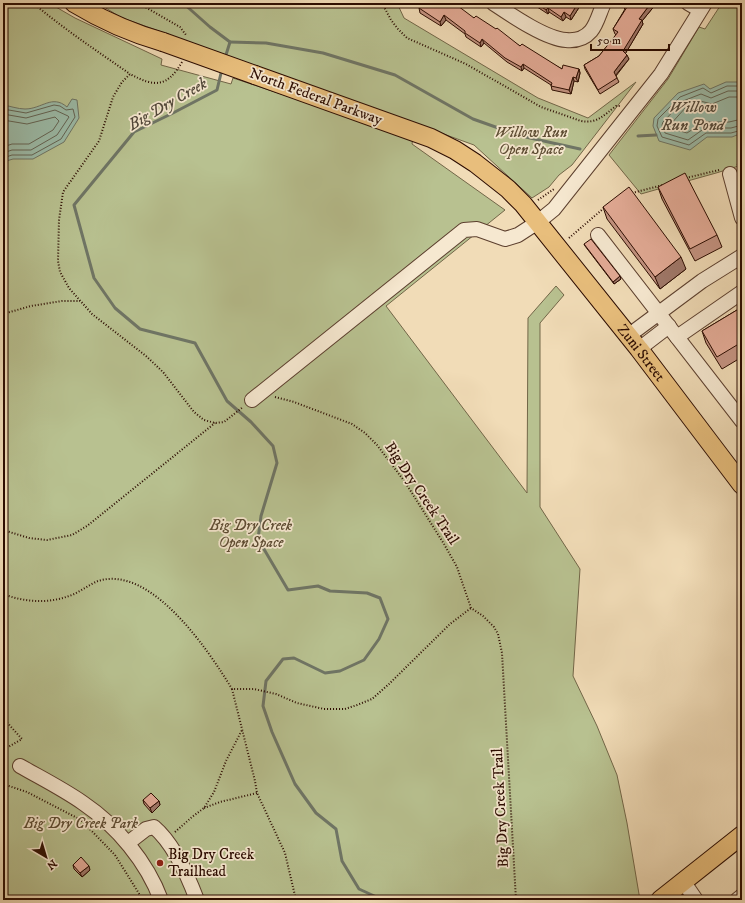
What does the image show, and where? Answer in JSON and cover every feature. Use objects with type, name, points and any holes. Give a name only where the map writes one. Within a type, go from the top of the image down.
[{"type":"main road","name":"North Federal Parkway","points":[[74,3],[114,25],[137,34],[431,138],[455,150],[475,163],[508,189],[538,222]]},
{"type":"main road","name":"Zuni Street","points":[[538,222],[634,342],[741,483]]},
{"type":"main road","points":[[660,900],[742,835]]},
{"type":"street","points":[[493,3],[538,30],[558,39],[567,40],[577,40],[592,30],[604,3]]},
{"type":"street","points":[[249,402],[464,230],[477,229],[505,239],[518,235],[554,209],[661,74],[698,5]]},
{"type":"street","points":[[729,169],[742,218]]},
{"type":"street","points":[[598,235],[742,421]]},
{"type":"street","points":[[634,342],[659,313],[702,281],[742,256]]},
{"type":"street","points":[[634,342],[673,332],[742,292]]},
{"type":"street","points":[[20,766],[98,814],[128,844],[148,874],[160,900]]},
{"type":"street","points":[[128,844],[146,829],[154,827],[161,833],[185,871],[197,900]]},
{"type":"street","points":[[683,881],[696,900]]},
{"type":"street","points":[[737,900],[742,896]]},
{"type":"path","points":[[33,3],[58,24],[130,74],[151,83],[160,83],[176,72],[182,63],[184,56]]},
{"type":"path","points":[[138,3],[180,27],[188,38]]},
{"type":"path","points":[[382,3],[394,24],[407,38],[466,64],[541,107],[588,122],[596,121],[616,106],[621,106],[617,112]]},
{"type":"path","points":[[130,74],[122,82],[113,97],[99,141],[66,187],[61,198],[58,261],[60,272],[80,301],[106,325],[146,356],[162,372],[194,412],[204,420],[215,423],[224,422],[249,402]]},
{"type":"path","points":[[683,179],[729,169],[742,163]]},
{"type":"path","points":[[631,194],[668,183]]},
{"type":"path","points":[[537,201],[554,189]]},
{"type":"path","points":[[569,238],[604,208]]},
{"type":"path","points":[[3,314],[37,305],[62,301],[80,301]]},
{"type":"path","name":"Big Dry Creek Trail","points":[[273,396],[294,402],[352,424],[369,437],[405,482],[444,544],[456,567],[471,608],[483,616],[494,627],[498,634],[502,653],[516,900]]},
{"type":"path","points":[[3,530],[29,538],[47,540],[72,535],[87,526],[215,423]]},
{"type":"path","points":[[3,594],[30,601],[49,601],[69,596],[98,581],[116,578],[132,582],[171,609],[192,632],[219,668],[232,689],[256,782],[257,793],[285,853],[296,900]]},
{"type":"path","points":[[232,689],[254,689],[276,694],[296,703],[324,709],[345,709],[372,699],[450,624],[471,608]]},
{"type":"path","points":[[3,718],[22,739],[3,750]]},
{"type":"path","points":[[204,808],[214,792],[226,761],[242,729]]},
{"type":"path","points":[[3,781],[4,785],[27,792],[81,820],[115,855],[143,900]]},
{"type":"path","points":[[165,839],[180,829],[204,808],[220,802],[257,793]]},
{"type":"green space","name":"Big Dry Creek Open Space","points":[[3,3],[49,3],[75,18],[162,59],[161,65],[231,84],[233,78],[413,138],[412,144],[505,210],[386,306],[527,493],[528,318],[556,286],[564,295],[540,323],[540,507],[580,569],[573,676],[597,726],[617,775],[640,900],[3,900]]},
{"type":"green space","name":"Willow Run Open Space","points":[[98,3],[397,3],[404,18],[538,98],[588,118],[636,82],[572,165],[559,175],[549,187],[532,198],[474,145],[120,17]]},
{"type":"green space","points":[[722,3],[742,3],[742,165],[641,194],[609,155],[668,79],[699,27],[705,29]]},
{"type":"water","name":"Willow Run Pond","points":[[726,82],[742,82],[742,133],[732,137],[707,137],[690,150],[659,141],[653,126],[654,118],[678,93],[704,84],[710,89]]},
{"type":"water","points":[[72,99],[77,100],[79,118],[64,142],[33,159],[13,159],[3,162],[3,105],[25,109],[56,102],[62,103],[67,107]]},
{"type":"building","points":[[422,3],[454,3],[474,18],[476,16],[496,29],[497,28],[520,46],[522,44],[562,69],[563,65],[579,69],[576,78],[573,77],[569,90],[551,86],[552,83],[523,64],[521,67],[505,58],[482,39],[480,43],[465,33],[465,31],[444,15],[440,22],[419,8]]},
{"type":"building","points":[[536,3],[578,3],[570,16],[564,12],[561,17],[548,8],[546,10]]},
{"type":"building","points":[[622,3],[651,3],[639,19],[642,20],[623,51],[627,55],[614,72],[617,78],[598,90],[584,65],[599,56],[618,32],[613,29],[627,7]]},
{"type":"building","points":[[685,173],[717,235],[690,249],[658,187]]},
{"type":"building","points":[[629,187],[681,257],[655,277],[603,207]]},
{"type":"building","points":[[591,239],[620,276],[613,282],[584,244]]},
{"type":"building","points":[[742,307],[742,342],[717,357],[702,331]]},
{"type":"building","points":[[151,793],[159,801],[150,808],[143,800]]},
{"type":"building","points":[[81,857],[89,866],[80,873],[73,865]]},
{"type":"waterway","name":"Big Dry Creek","points":[[183,3],[210,27],[230,42],[225,58]]},
{"type":"waterway","points":[[230,42],[266,43],[323,53],[395,75],[473,119],[521,136],[580,149]]},
{"type":"waterway","name":"Big Dry Creek","points":[[222,69],[217,90],[134,132],[74,205],[94,278],[115,308],[140,329],[195,343],[227,401],[251,422],[273,446],[277,463],[261,516],[258,539],[288,590],[318,586],[330,591],[367,593],[380,598],[388,619],[379,639],[364,660],[340,671],[325,673],[294,658],[283,659],[266,681],[263,706],[272,732],[295,784],[316,813],[336,829],[342,861],[359,889],[383,900]]},
{"type":"waterway","points":[[638,136],[656,135]]},
{"type":"place","name":"Big Dry Creek Trailhead","points":[[160,863]]},
{"type":"park label","name":"Big Dry Creek Park","points":[[81,823]]}]
